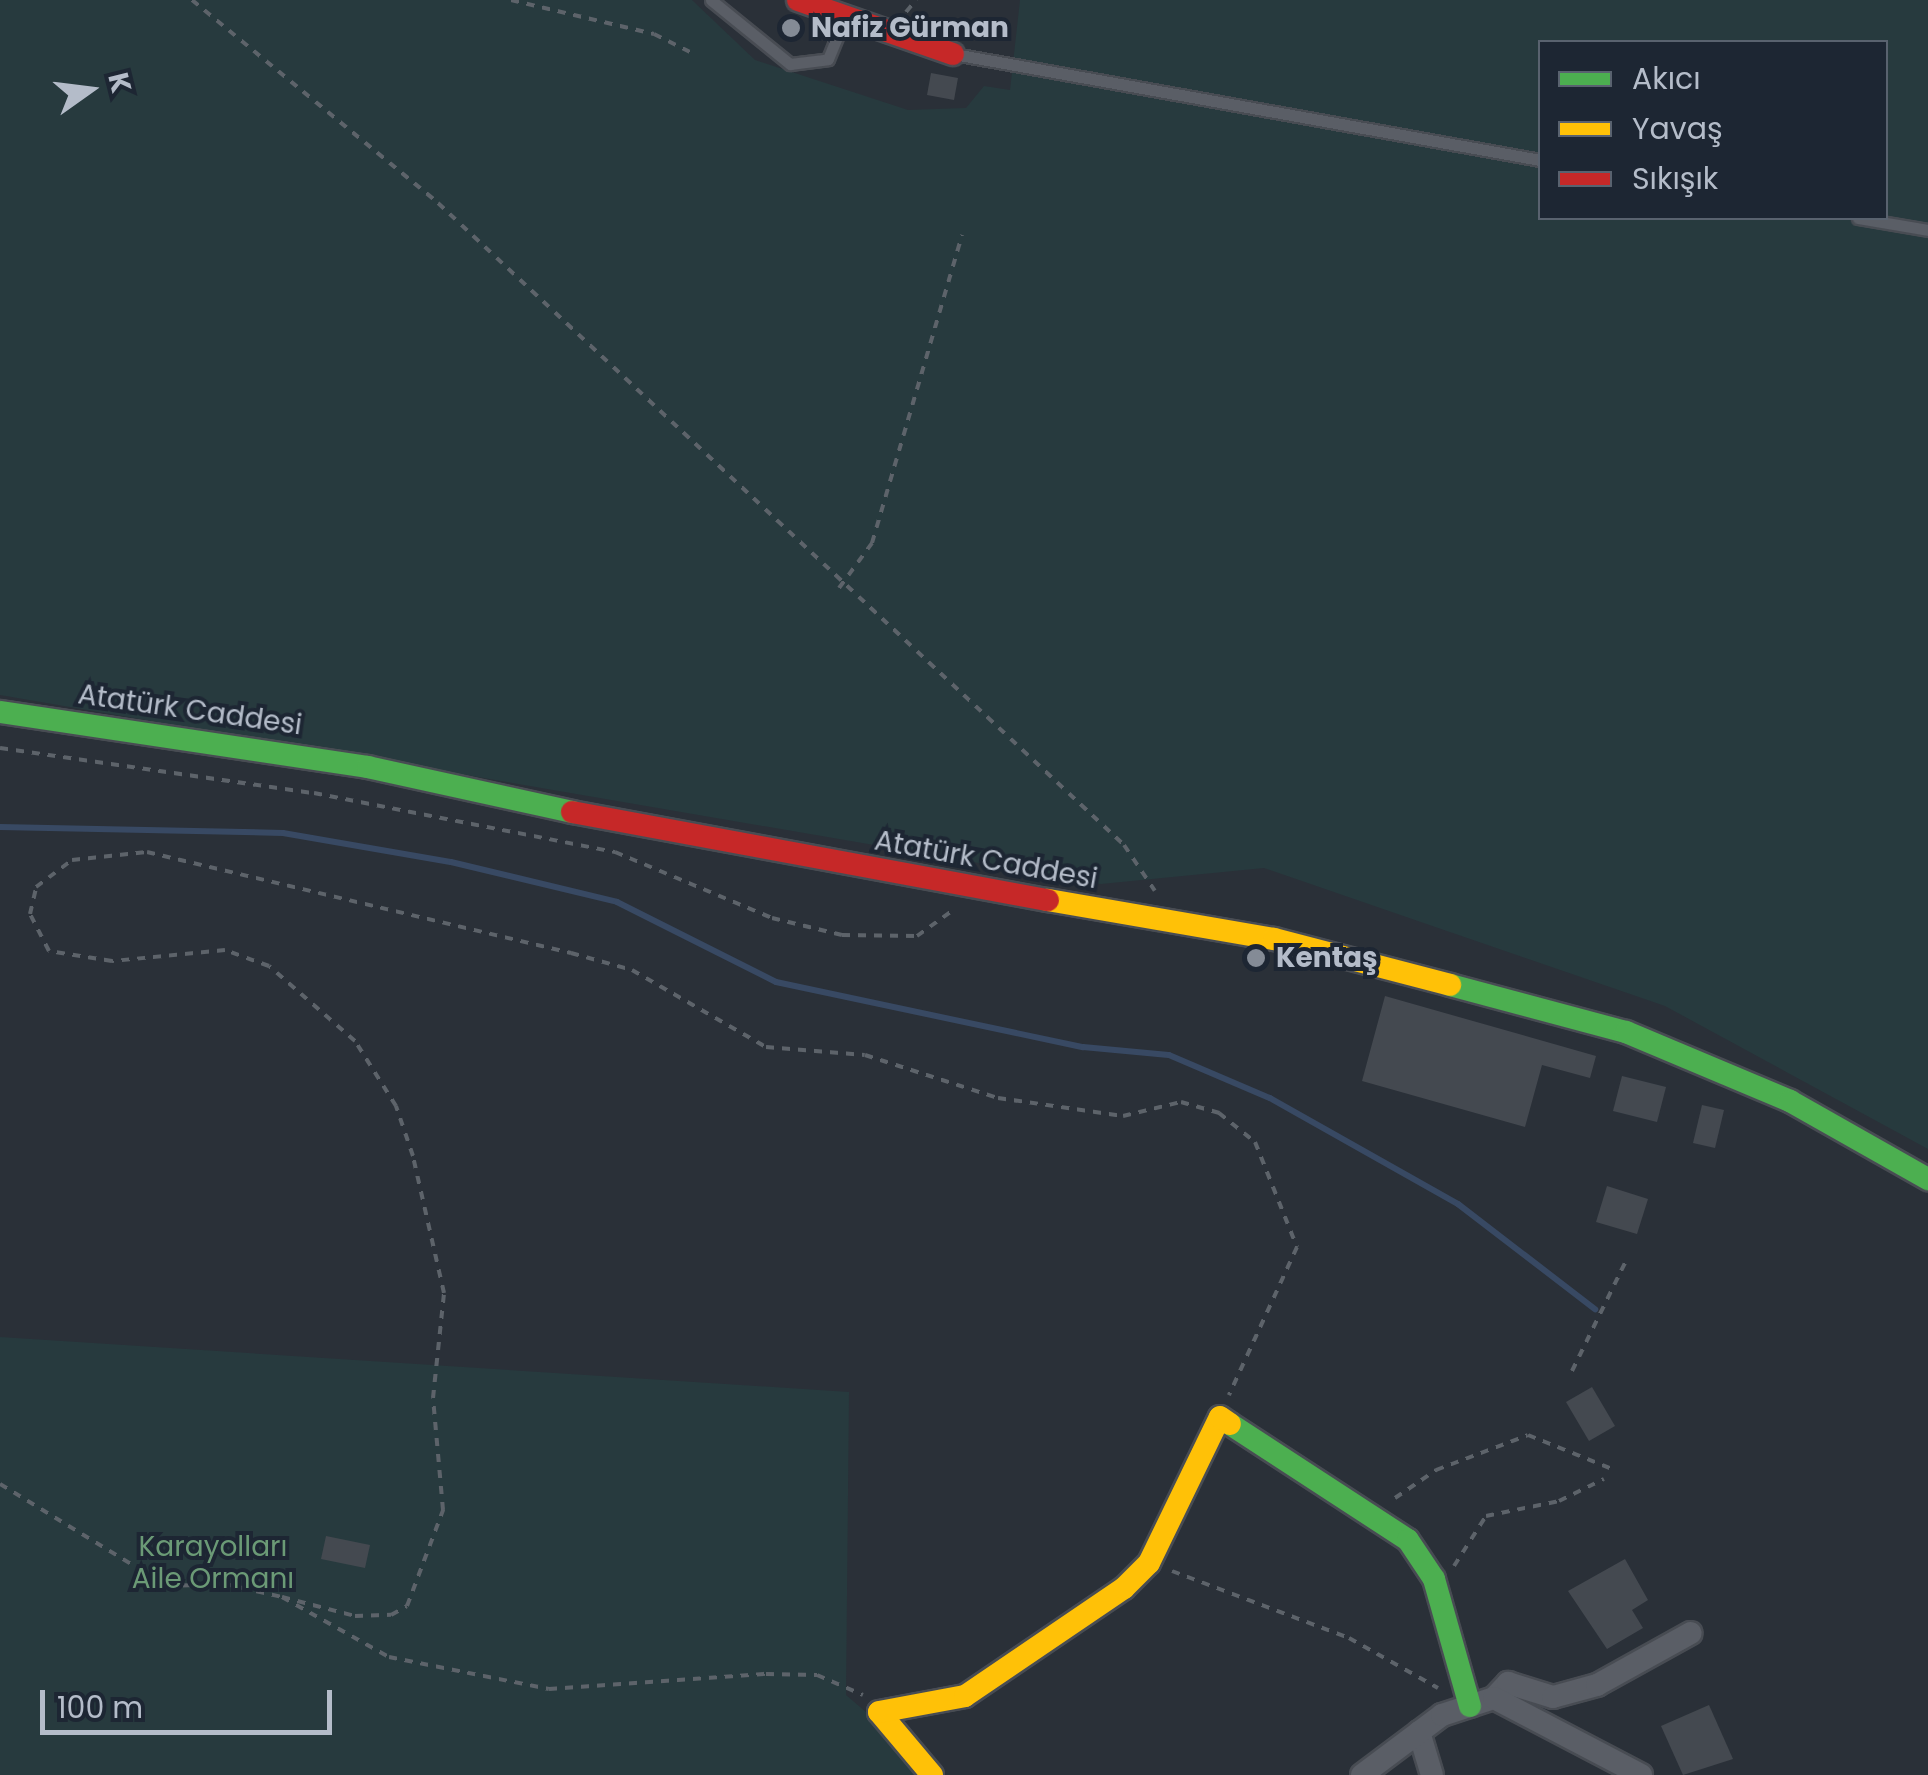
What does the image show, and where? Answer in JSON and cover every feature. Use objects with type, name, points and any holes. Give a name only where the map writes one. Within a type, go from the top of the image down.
[{"type":"street","points":[[798,0],[953,54]]},
{"type":"street","name":"Atatürk Caddesi","points":[[0,712],[368,766],[688,838],[1274,938],[1626,1032],[1790,1101],[1928,1179]]},
{"type":"street","points":[[932,1775],[879,1712],[964,1696],[1043,1649],[1149,1562],[1220,1417],[1408,1540],[1434,1580],[1470,1706]]},
{"type":"street","points":[[1362,1775],[1419,1732],[1494,1698],[1508,1683],[1553,1696],[1597,1684],[1691,1633]]},
{"type":"street","points":[[1494,1698],[1641,1775]]},
{"type":"street","points":[[1419,1732],[1432,1775]]},
{"type":"lane","points":[[711,0],[769,54],[812,67],[836,49],[846,14]]},
{"type":"lane","points":[[953,54],[1538,160]]},
{"type":"lane","points":[[1870,220],[1928,230]]},
{"type":"path","points":[[192,0],[438,203],[839,588],[1124,845],[1149,875],[1159,920]]},
{"type":"path","points":[[512,0],[654,34],[692,54]]},
{"type":"path","points":[[839,588],[872,543],[962,235]]},
{"type":"path","points":[[0,748],[314,793],[615,852],[772,918],[842,935],[917,936],[967,905]]},
{"type":"path","points":[[0,1484],[167,1586],[225,1584],[356,1616],[391,1615],[407,1606],[443,1510],[434,1398],[444,1293],[414,1156],[396,1106],[355,1041],[269,966],[225,950],[112,962],[48,951],[30,914],[36,888],[72,860],[146,852],[632,970],[766,1047],[865,1055],[998,1098],[1124,1116],[1181,1102],[1219,1112],[1255,1142],[1292,1226],[1295,1262],[1266,1302],[1220,1417]]},
{"type":"path","points":[[1572,1371],[1626,1261]]},
{"type":"path","points":[[1370,1516],[1436,1470],[1528,1435],[1612,1468]]},
{"type":"path","points":[[1434,1580],[1456,1564],[1486,1516],[1559,1501],[1604,1480]]},
{"type":"path","points":[[1149,1562],[1349,1638],[1470,1706]]},
{"type":"path","points":[[282,1597],[389,1656],[549,1689],[817,1675],[879,1712]]},
{"type":"green space","points":[[0,0],[692,0],[755,60],[908,110],[966,108],[984,86],[1010,90],[1020,0],[1928,0],[1928,1149],[1665,1006],[1264,868],[1101,884],[0,695]]},
{"type":"green space","name":"Karayolları Aile Ormanı","points":[[0,1337],[849,1392],[846,1695],[940,1775],[0,1775]]},
{"type":"building","points":[[931,73],[958,78],[954,100],[927,95]]},
{"type":"building","points":[[1385,996],[1596,1056],[1590,1078],[1542,1065],[1525,1127],[1362,1081]]},
{"type":"building","points":[[1622,1076],[1666,1087],[1657,1122],[1613,1111]]},
{"type":"building","points":[[1702,1105],[1724,1110],[1715,1148],[1693,1143]]},
{"type":"building","points":[[1607,1186],[1648,1199],[1637,1234],[1596,1222]]},
{"type":"building","points":[[1592,1387],[1615,1426],[1589,1441],[1566,1402]]},
{"type":"building","points":[[326,1536],[370,1545],[365,1568],[321,1559]]},
{"type":"building","points":[[1625,1559],[1648,1600],[1632,1610],[1643,1628],[1607,1649],[1568,1591]]},
{"type":"building","points":[[1709,1705],[1733,1759],[1683,1775],[1661,1726]]},
{"type":"waterway","points":[[0,827],[283,833],[451,862],[617,902],[776,982],[1083,1047],[1169,1055],[1270,1098],[1458,1204],[1595,1309]]},
{"type":"traffic: fast","points":[[0,712],[368,767],[572,812]]},
{"type":"traffic: fast","points":[[1450,985],[1626,1032],[1790,1101],[1928,1179]]},
{"type":"traffic: fast","points":[[1230,1424],[1408,1540],[1434,1579],[1470,1706]]},
{"type":"traffic: slow","points":[[1048,900],[1274,939],[1450,985]]},
{"type":"traffic: slow","points":[[932,1775],[879,1712],[965,1696],[1124,1588],[1149,1563],[1220,1417],[1230,1424]]},
{"type":"traffic: jam","points":[[798,0],[953,54]]},
{"type":"traffic: jam","points":[[572,812],[1048,900]]},
{"type":"place","name":"Nafiz Gürman","points":[[791,28]]},
{"type":"place","name":"Kentaş","points":[[1256,958]]}]
